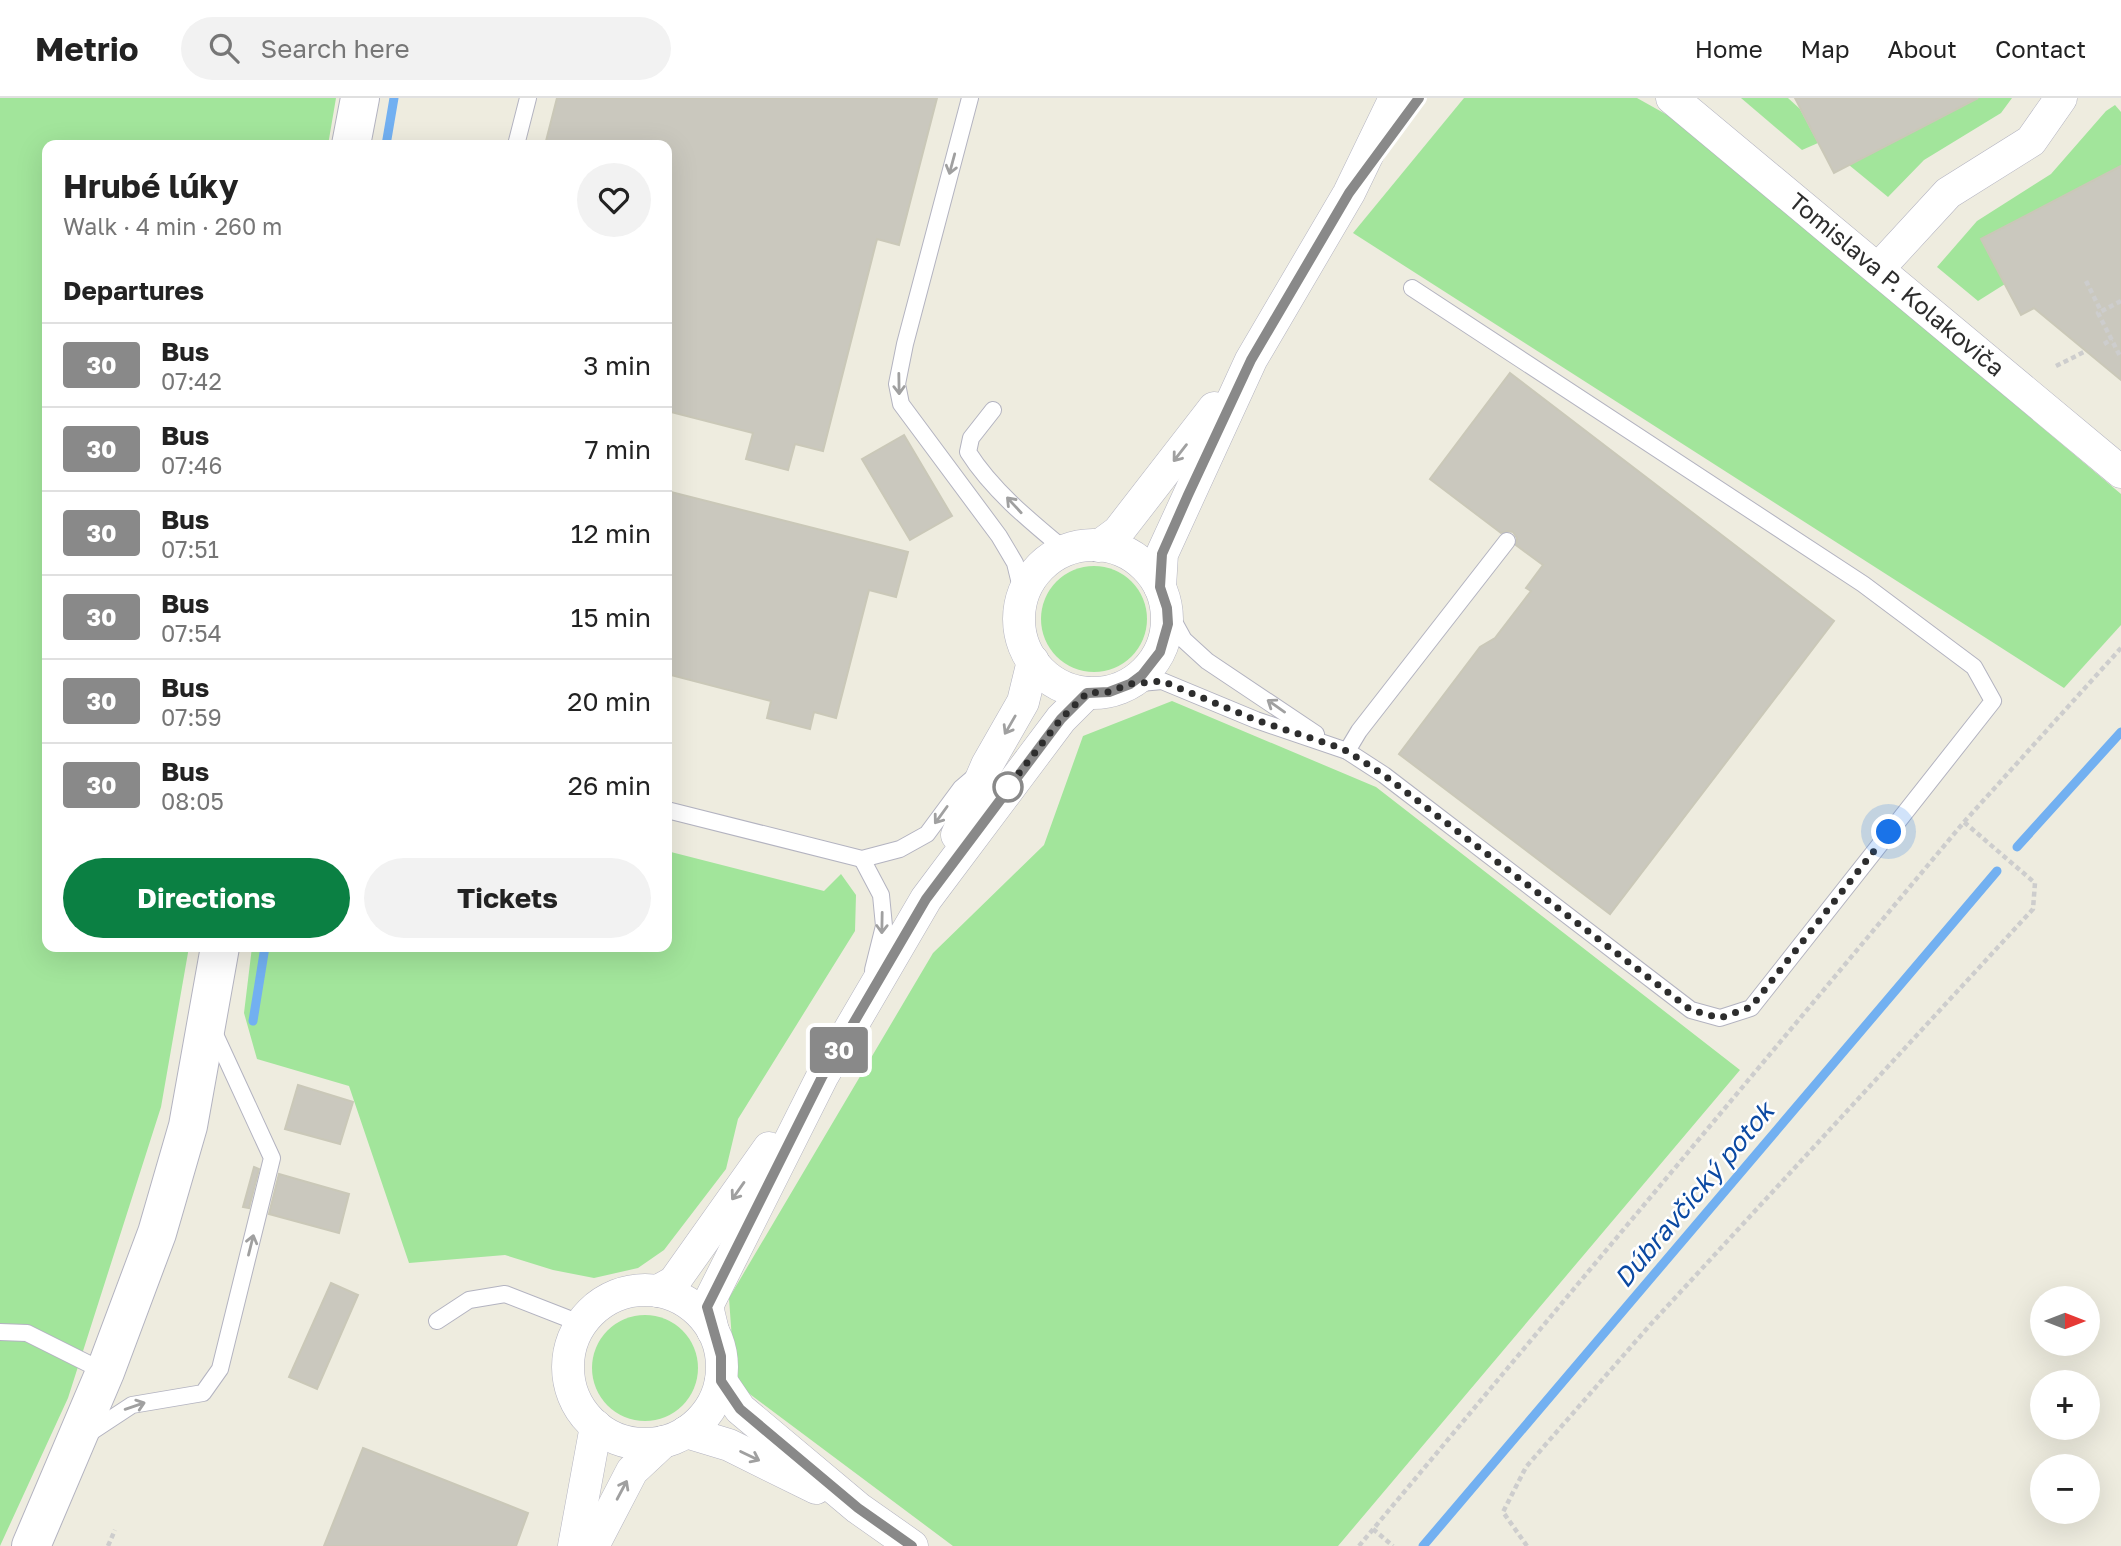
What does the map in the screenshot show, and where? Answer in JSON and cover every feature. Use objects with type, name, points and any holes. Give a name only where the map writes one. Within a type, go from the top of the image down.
[{"type":"main road","points":[[352,140],[360,98]]},
{"type":"main road","points":[[31,1546],[105,1372],[157,1233],[188,1126],[219,952]]},
{"type":"street","points":[[1163,598],[1154,576],[1135,558],[1124,552],[1099,545],[1065,550],[1041,567],[1023,596],[1020,630],[1032,661],[1047,677],[1066,688],[1087,693],[1109,692],[1130,684],[1142,675],[1160,652],[1168,624],[1163,598],[1162,554],[1251,360],[1349,193],[1395,98]]},
{"type":"street","points":[[1349,193],[1419,98]]},
{"type":"street","name":"Tomislava P. Kolakoviča","points":[[1672,98],[2121,472]]},
{"type":"street","points":[[1879,268],[1948,193],[2031,141],[2061,98]]},
{"type":"street","points":[[1099,545],[1118,532],[1251,360]]},
{"type":"street","points":[[938,881],[987,765],[1023,702],[1032,661]]},
{"type":"street","points":[[593,1546],[632,1471],[674,1437],[698,1423],[716,1396],[721,1381],[721,1356],[707,1307],[822,1077],[938,881],[1061,719],[1087,693]]},
{"type":"street","points":[[658,1291],[674,1282],[822,1077]]},
{"type":"street","points":[[713,1331],[690,1305],[675,1296],[658,1291],[633,1292],[610,1299],[599,1306],[582,1324],[572,1347],[569,1359],[571,1384],[580,1407],[596,1426],[623,1441],[643,1444],[674,1437],[729,1446],[858,1508]]},
{"type":"street","points":[[721,1381],[740,1409],[858,1508],[912,1546]]},
{"type":"street","points":[[574,1546],[596,1426]]},
{"type":"lane","points":[[517,140],[528,98]]},
{"type":"lane","points":[[970,98],[905,344],[897,384],[901,404],[999,536],[1014,563],[1023,596]]},
{"type":"lane","points":[[1163,598],[1184,640],[1207,661],[1384,775],[1691,1010],[1720,1018],[1751,1007],[1993,701],[1974,667],[1863,584],[1412,288]]},
{"type":"lane","points":[[993,410],[971,438],[968,452],[1023,514],[1065,550]]},
{"type":"lane","points":[[1339,748],[1359,731],[1507,541]]},
{"type":"lane","points":[[1130,684],[1162,681],[1256,720],[1339,748]]},
{"type":"lane","points":[[672,811],[862,859],[900,849],[927,834],[961,788],[987,765]]},
{"type":"lane","points":[[862,859],[881,895],[884,926],[864,1006]]},
{"type":"lane","points":[[77,1441],[132,1405],[203,1394],[220,1370],[272,1158],[208,1019]]},
{"type":"lane","points":[[437,1321],[469,1300],[505,1293],[582,1324]]},
{"type":"lane","points":[[0,1332],[27,1334],[105,1372]]},
{"type":"path","points":[[2086,281],[2101,311]]},
{"type":"path","points":[[2121,301],[2098,313],[2121,358]]},
{"type":"path","points":[[2104,344],[2112,340]]},
{"type":"path","points":[[2056,366],[2086,351]]},
{"type":"path","points":[[1359,1546],[1965,822],[2121,648]]},
{"type":"path","points":[[1527,1546],[1503,1512],[1526,1467],[1650,1325],[2034,909],[2035,883],[1965,822]]},
{"type":"path","points":[[1373,1529],[1391,1544]]},
{"type":"path","points":[[108,1546],[115,1531]]},
{"type":"green space","points":[[0,98],[336,98],[329,140],[42,140],[42,952],[188,952],[161,1107],[68,1398],[0,1546]]},
{"type":"green space","points":[[1464,98],[1637,98],[1678,121],[2121,494],[2121,625],[2064,688],[1353,233]]},
{"type":"green space","points":[[1741,98],[1788,98],[1800,109],[1818,143],[1802,150]]},
{"type":"green space","points":[[1978,98],[2012,98],[2001,113],[1924,160],[1888,197],[1849,165]]},
{"type":"green space","points":[[2115,105],[2121,112],[2121,166],[1982,239],[2005,284],[1978,301],[1937,267],[1977,221],[2051,174],[2106,111]]},
{"type":"green space","points":[[1094,566],[1114,570],[1132,581],[1143,599],[1147,619],[1143,639],[1132,657],[1114,668],[1094,672],[1074,668],[1056,657],[1045,639],[1041,619],[1045,599],[1056,581],[1074,570]]},
{"type":"green space","points":[[1172,701],[1376,787],[1740,1070],[1338,1546],[953,1546],[735,1383],[729,1298],[933,953],[1044,845],[1083,736]]},
{"type":"green space","points":[[672,852],[824,891],[841,874],[856,895],[855,931],[738,1119],[726,1169],[664,1250],[638,1268],[594,1278],[553,1270],[505,1255],[409,1263],[349,1086],[257,1059],[244,1013],[251,952],[672,952]]},
{"type":"green space","points":[[645,1315],[665,1319],[683,1330],[694,1348],[698,1368],[694,1388],[683,1406],[665,1417],[645,1421],[625,1417],[607,1406],[596,1388],[592,1368],[596,1348],[607,1330],[625,1319]]},
{"type":"building","points":[[557,98],[937,98],[899,245],[877,239],[823,451],[795,444],[788,470],[746,459],[753,433],[672,412],[672,140],[546,140]]},
{"type":"building","points":[[1795,98],[1978,98],[1834,173]]},
{"type":"building","points":[[2121,166],[2121,380],[2034,308],[2021,315],[1981,239]]},
{"type":"building","points":[[1510,373],[1834,621],[1610,914],[1399,754],[1480,647],[1495,638],[1531,591],[1526,588],[1543,565],[1516,545],[1517,538],[1513,532],[1501,533],[1430,479]]},
{"type":"building","points":[[904,435],[952,516],[910,540],[862,459]]},
{"type":"building","points":[[672,492],[908,552],[896,597],[869,590],[836,718],[814,712],[810,729],[767,718],[771,701],[672,675]]},
{"type":"building","points":[[298,1085],[353,1102],[340,1144],[285,1129]]},
{"type":"building","points":[[254,1167],[259,1169],[249,1208],[243,1207]]},
{"type":"building","points":[[279,1174],[349,1194],[339,1233],[269,1214]]},
{"type":"building","points":[[331,1283],[358,1295],[317,1389],[289,1377]]},
{"type":"building","points":[[363,1448],[528,1513],[516,1546],[324,1546]]},
{"type":"waterway","points":[[387,140],[394,98]]},
{"type":"waterway","name":"Dúbravčický potok","points":[[2017,847],[2121,732]]},
{"type":"waterway","name":"Dúbravčický potok","points":[[1423,1546],[1997,871]]},
{"type":"waterway","points":[[253,1021],[264,952]]},
{"type":"bus line","name":"30","points":[[912,1546],[858,1508],[740,1409],[721,1381],[721,1356],[707,1307],[822,1077],[938,881],[1061,719],[1087,693],[1109,692],[1130,684],[1142,675],[1160,652],[1168,624],[1167,608],[1160,587],[1162,554],[1251,360],[1349,193],[1419,98]]},
{"type":"route","points":[[1008,787],[1006,790],[1061,719],[1087,693],[1109,692],[1130,684],[1162,681],[1256,720],[1347,751],[1384,775],[1691,1010],[1720,1018],[1751,1007],[1889,832]]}]
